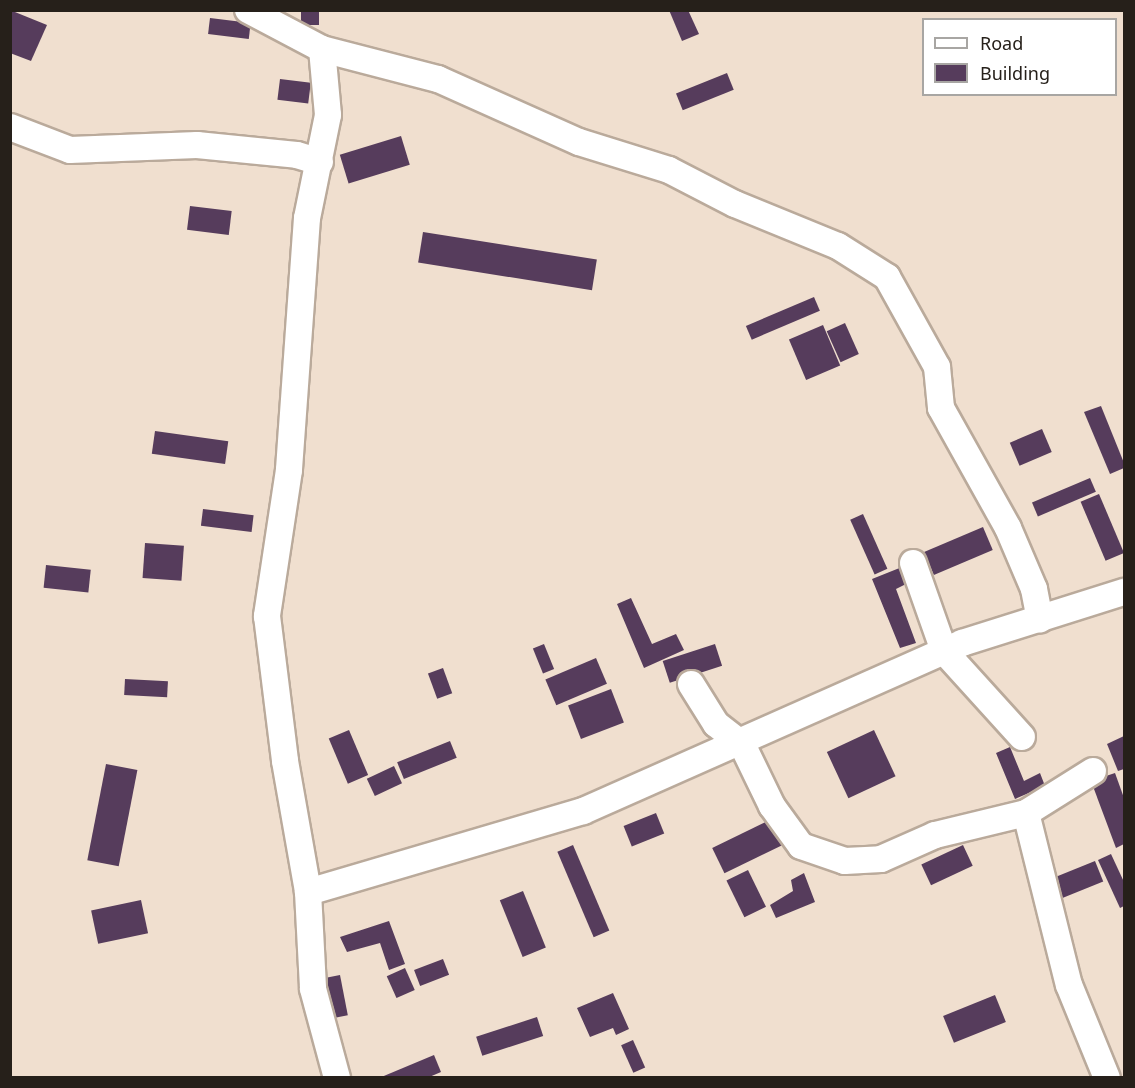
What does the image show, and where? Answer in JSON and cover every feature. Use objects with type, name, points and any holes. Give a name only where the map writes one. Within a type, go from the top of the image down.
[{"type":"street","points":[[248,10],[322,49],[438,80],[579,142],[669,170],[735,204],[838,246],[887,277],[937,367],[941,408],[1008,528],[1034,589],[1040,619]]},
{"type":"street","points":[[322,49],[328,115],[307,218],[289,470],[267,616],[285,760],[308,892],[313,990],[337,1077]]},
{"type":"street","points":[[10,127],[70,150],[197,145],[297,155],[320,162]]},
{"type":"street","points":[[913,563],[944,651],[1022,737]]},
{"type":"street","points":[[308,892],[583,811],[944,651],[1125,592]]},
{"type":"street","points":[[691,684],[716,724],[739,742],[772,806],[801,846],[845,861],[881,859],[935,835],[1026,813],[1093,771]]},
{"type":"street","points":[[1026,813],[1069,985],[1107,1077]]},
{"type":"building","points":[[10,10],[47,25],[31,61],[10,53]]},
{"type":"building","points":[[301,10],[319,10],[319,25],[301,25]]},
{"type":"building","points":[[669,10],[688,10],[699,34],[682,41]]},
{"type":"building","points":[[210,18],[251,23],[249,39],[208,34]]},
{"type":"building","points":[[727,73],[734,90],[683,110],[676,94]]},
{"type":"building","points":[[280,79],[311,83],[308,104],[277,100]]},
{"type":"building","points":[[401,136],[410,165],[349,183],[340,155]]},
{"type":"building","points":[[190,206],[232,211],[229,235],[187,230]]},
{"type":"building","points":[[423,232],[597,260],[592,290],[418,263]]},
{"type":"building","points":[[814,297],[820,311],[752,340],[746,326]]},
{"type":"building","points":[[845,323],[859,354],[841,362],[827,331]]},
{"type":"building","points":[[823,325],[840,366],[806,380],[789,339]]},
{"type":"building","points":[[1101,406],[1124,463],[1124,468],[1110,474],[1084,412]]},
{"type":"building","points":[[1042,429],[1052,452],[1020,466],[1010,443]]},
{"type":"building","points":[[155,431],[228,441],[225,464],[152,454]]},
{"type":"building","points":[[1090,478],[1096,492],[1038,516],[1032,503]]},
{"type":"building","points":[[1099,494],[1124,553],[1106,561],[1081,502]]},
{"type":"building","points":[[203,509],[254,515],[252,532],[201,526]]},
{"type":"building","points":[[863,514],[887,569],[875,575],[850,520]]},
{"type":"building","points":[[983,527],[993,550],[934,575],[924,552]]},
{"type":"building","points":[[145,543],[184,546],[181,581],[143,578]]},
{"type":"building","points":[[46,565],[91,570],[88,593],[44,588]]},
{"type":"building","points":[[902,567],[908,583],[896,589],[916,643],[900,648],[872,579]]},
{"type":"building","points":[[631,598],[652,644],[676,634],[684,650],[644,668],[617,604]]},
{"type":"building","points":[[544,644],[554,669],[543,674],[533,648]]},
{"type":"building","points":[[715,644],[722,666],[670,683],[663,661]]},
{"type":"building","points":[[596,658],[607,684],[556,705],[545,679]]},
{"type":"building","points":[[443,668],[452,693],[437,699],[428,673]]},
{"type":"building","points":[[125,679],[168,681],[167,697],[124,695]]},
{"type":"building","points":[[611,689],[624,723],[581,739],[568,705]]},
{"type":"building","points":[[349,730],[368,775],[348,784],[329,739]]},
{"type":"building","points":[[874,730],[896,776],[848,798],[827,752]]},
{"type":"building","points":[[1124,736],[1124,769],[1118,771],[1107,744]]},
{"type":"building","points":[[450,741],[457,758],[404,779],[397,762]]},
{"type":"building","points":[[1010,747],[1024,781],[1040,773],[1045,786],[1015,799],[996,753]]},
{"type":"building","points":[[106,764],[137,770],[119,866],[87,860]]},
{"type":"building","points":[[394,766],[402,783],[375,796],[367,779]]},
{"type":"building","points":[[1115,773],[1124,798],[1124,844],[1116,848],[1091,781]]},
{"type":"building","points":[[656,813],[664,833],[632,847],[624,826]]},
{"type":"building","points":[[776,817],[788,842],[724,873],[712,848]]},
{"type":"building","points":[[573,845],[609,931],[594,937],[557,852]]},
{"type":"building","points":[[963,845],[973,866],[931,885],[921,864]]},
{"type":"building","points":[[1111,854],[1124,882],[1124,906],[1120,908],[1098,860]]},
{"type":"building","points":[[1095,861],[1103,881],[1055,901],[1047,880]]},
{"type":"building","points":[[748,870],[766,907],[744,917],[726,881]]},
{"type":"building","points":[[804,873],[815,902],[776,918],[770,905],[793,891],[791,880]]},
{"type":"building","points":[[523,891],[546,948],[523,957],[500,900]]},
{"type":"building","points":[[141,900],[148,933],[98,944],[91,911]]},
{"type":"building","points":[[389,921],[405,964],[389,970],[380,943],[347,952],[340,937]]},
{"type":"building","points":[[443,959],[449,975],[420,986],[414,970]]},
{"type":"building","points":[[405,968],[415,990],[396,998],[387,976]]},
{"type":"building","points":[[340,975],[348,1015],[330,1019],[322,978]]},
{"type":"building","points":[[613,993],[629,1029],[616,1035],[613,1028],[590,1037],[577,1008]]},
{"type":"building","points":[[995,995],[1006,1022],[954,1043],[943,1016]]},
{"type":"building","points":[[537,1017],[543,1036],[482,1056],[476,1037]]},
{"type":"building","points":[[633,1040],[645,1067],[633,1073],[621,1045]]},
{"type":"building","points":[[434,1055],[441,1072],[427,1078],[379,1078]]}]
